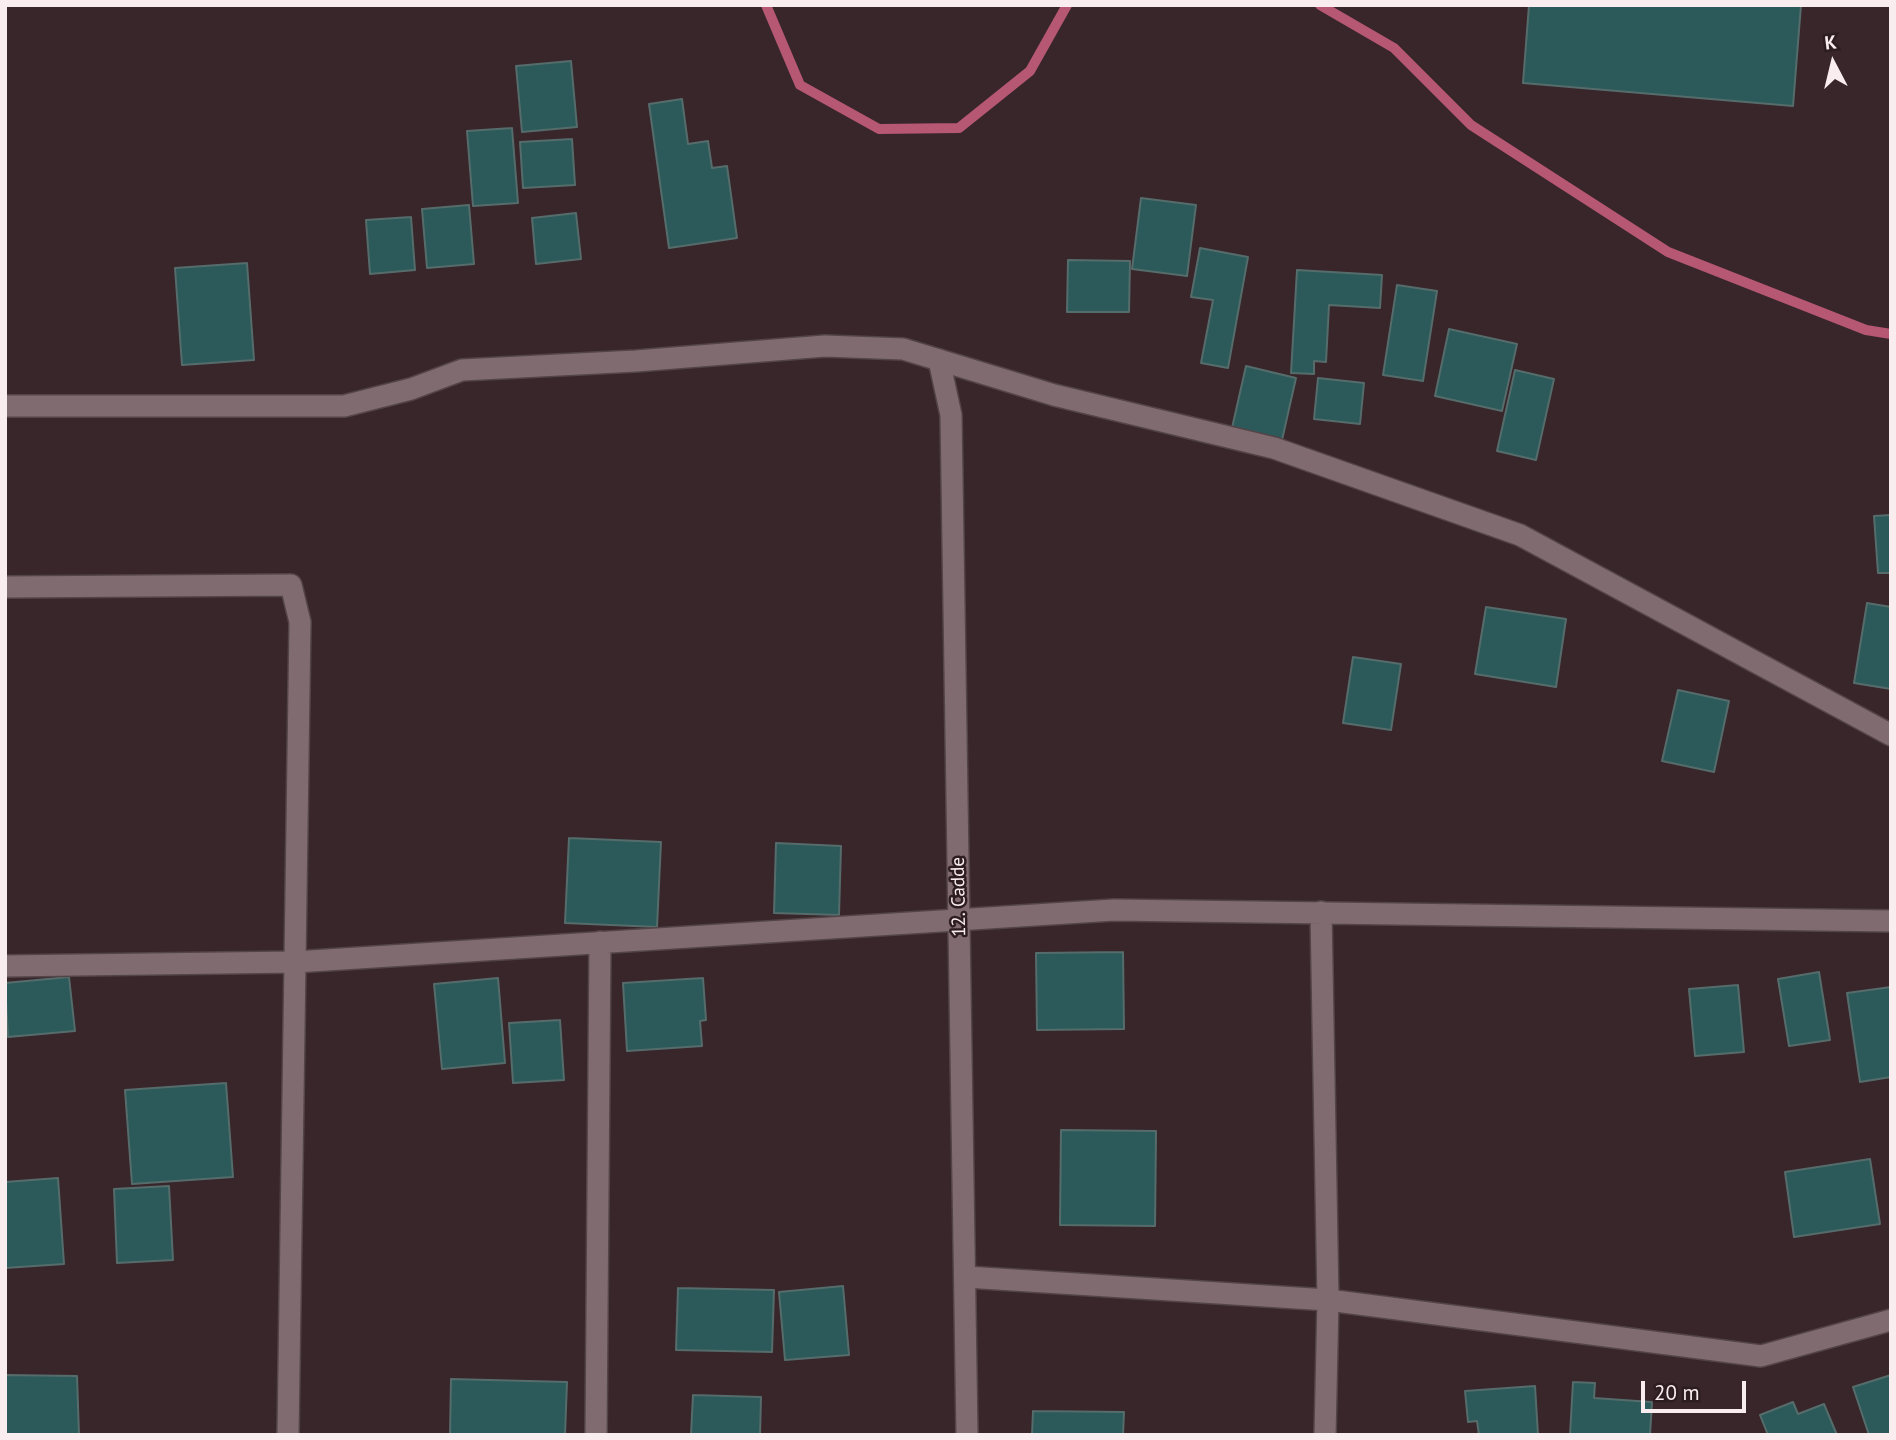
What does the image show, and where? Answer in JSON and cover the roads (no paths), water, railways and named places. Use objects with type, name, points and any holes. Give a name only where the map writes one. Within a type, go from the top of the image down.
[{"type":"street","points":[[5,406],[344,406],[411,389],[462,370],[636,361],[825,346],[903,349],[1054,395],[1274,448],[1521,535],[1891,735]]},
{"type":"street","name":"12. Cadde","points":[[939,360],[951,415],[967,1435]]},
{"type":"street","points":[[5,587],[290,585],[300,622],[288,1435]]},
{"type":"street","points":[[5,967],[295,962],[1114,910],[1891,920]]},
{"type":"street","points":[[1321,912],[1328,1300],[1325,1435]]},
{"type":"street","points":[[596,1435],[600,942]]},
{"type":"street","points":[[966,1277],[1328,1300],[1761,1356],[1891,1320]]},
{"type":"waterway","points":[[766,5],[800,85],[879,129],[959,128],[1030,71],[1067,5]]},
{"type":"waterway","points":[[1320,5],[1394,48],[1471,125],[1668,252],[1866,330],[1891,334]]}]
